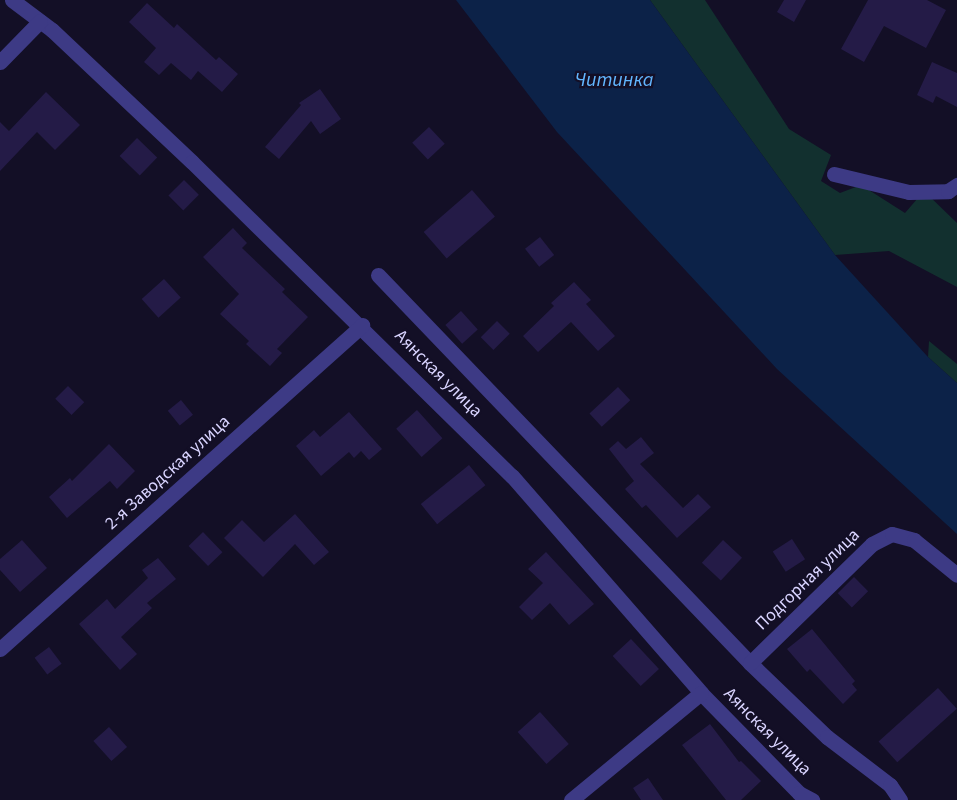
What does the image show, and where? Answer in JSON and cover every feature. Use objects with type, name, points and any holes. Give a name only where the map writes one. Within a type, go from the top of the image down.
[{"type":"street","name":"Аянская улица","points":[[12,0],[40,21],[192,162],[362,325],[512,476],[701,693],[799,793],[812,800]]},
{"type":"street","points":[[0,62],[40,21]]},
{"type":"street","points":[[834,174],[909,192],[948,191],[957,185]]},
{"type":"street","points":[[378,275],[750,663],[827,737],[890,784],[900,800]]},
{"type":"street","name":"2-я Заводская улица","points":[[0,650],[362,325]]},
{"type":"street","name":"Подгорная улица","points":[[750,663],[872,544],[892,534],[914,540],[957,575]]},
{"type":"street","points":[[571,800],[701,693]]},
{"type":"green space","points":[[650,0],[705,0],[789,129],[831,155],[821,181],[840,193],[861,185],[905,213],[924,191],[957,223],[957,287],[889,251],[835,255]]},
{"type":"green space","points":[[929,341],[957,364],[957,383],[928,357]]},
{"type":"water","name":"Читинка","points":[[456,0],[650,0],[835,255],[928,357],[957,383],[957,534],[777,369],[557,132]]},
{"type":"building","points":[[784,0],[806,0],[794,22],[777,12]]},
{"type":"building","points":[[868,0],[927,0],[946,10],[926,48],[884,26],[864,62],[841,49]]},
{"type":"building","points":[[147,3],[174,28],[177,24],[216,60],[219,57],[238,74],[222,92],[198,71],[191,80],[171,63],[159,75],[144,62],[156,48],[129,22]]},
{"type":"building","points":[[932,62],[957,73],[957,107],[936,96],[933,103],[917,95]]},
{"type":"building","points":[[320,89],[341,119],[320,134],[311,121],[279,159],[265,147],[301,105],[299,103]]},
{"type":"building","points":[[46,92],[80,125],[55,150],[37,132],[0,171],[0,122],[9,131]]},
{"type":"building","points":[[429,127],[445,144],[428,160],[412,143]]},
{"type":"building","points":[[137,138],[157,157],[140,175],[120,156]]},
{"type":"building","points":[[184,180],[199,195],[183,210],[168,196]]},
{"type":"building","points":[[472,190],[495,216],[447,258],[424,232]]},
{"type":"building","points":[[233,228],[247,243],[242,248],[285,289],[282,292],[308,317],[277,349],[282,353],[270,366],[246,344],[249,341],[220,314],[239,294],[203,257]]},
{"type":"building","points":[[540,237],[554,255],[539,267],[525,249]]},
{"type":"building","points":[[164,279],[181,298],[158,318],[142,299]]},
{"type":"building","points":[[574,282],[591,300],[586,304],[615,336],[598,351],[571,322],[538,352],[523,336],[554,306],[551,303]]},
{"type":"building","points":[[461,311],[478,330],[462,344],[445,325]]},
{"type":"building","points":[[497,321],[510,334],[493,350],[481,337]]},
{"type":"building","points":[[68,386],[84,402],[72,415],[55,399]]},
{"type":"building","points":[[618,387],[630,400],[602,427],[589,414]]},
{"type":"building","points":[[181,400],[193,415],[180,425],[168,411]]},
{"type":"building","points":[[417,410],[442,438],[422,457],[396,429]]},
{"type":"building","points":[[349,412],[382,449],[369,460],[361,451],[354,458],[349,452],[321,476],[296,446],[314,430],[320,437]]},
{"type":"building","points":[[641,437],[654,453],[640,464],[683,508],[698,494],[711,507],[677,538],[646,505],[642,508],[625,489],[634,481],[609,449],[618,441],[626,449]]},
{"type":"building","points":[[109,444],[135,471],[117,489],[110,481],[67,518],[49,497],[70,478],[72,481]]},
{"type":"building","points":[[469,465],[485,485],[437,524],[421,504]]},
{"type":"building","points":[[295,514],[329,552],[314,565],[295,544],[263,577],[224,538],[242,520],[264,542]]},
{"type":"building","points":[[203,532],[222,552],[208,566],[189,546]]},
{"type":"building","points":[[792,539],[805,559],[786,572],[773,552]]},
{"type":"building","points":[[22,540],[47,568],[20,592],[0,570],[0,559]]},
{"type":"building","points":[[723,540],[742,558],[721,580],[702,563]]},
{"type":"building","points":[[546,552],[594,604],[569,625],[550,603],[532,620],[519,607],[543,583],[528,569]]},
{"type":"building","points":[[158,558],[176,579],[147,603],[152,608],[121,637],[137,654],[120,670],[79,624],[107,599],[115,609],[148,578],[142,570]]},
{"type":"building","points":[[854,577],[868,591],[852,607],[838,593]]},
{"type":"building","points":[[812,629],[855,681],[852,684],[857,690],[843,704],[810,669],[807,672],[787,649]]},
{"type":"building","points":[[631,639],[659,669],[641,686],[613,656]]},
{"type":"building","points":[[49,647],[62,664],[47,675],[35,658]]},
{"type":"building","points":[[938,688],[957,709],[897,762],[879,742]]},
{"type":"building","points":[[540,712],[569,744],[546,764],[518,732]]},
{"type":"building","points":[[710,724],[739,762],[741,761],[761,781],[741,800],[726,800],[682,745]]},
{"type":"building","points":[[109,727],[127,747],[111,761],[93,741]]},
{"type":"building","points":[[648,778],[663,800],[641,800],[633,788]]}]
